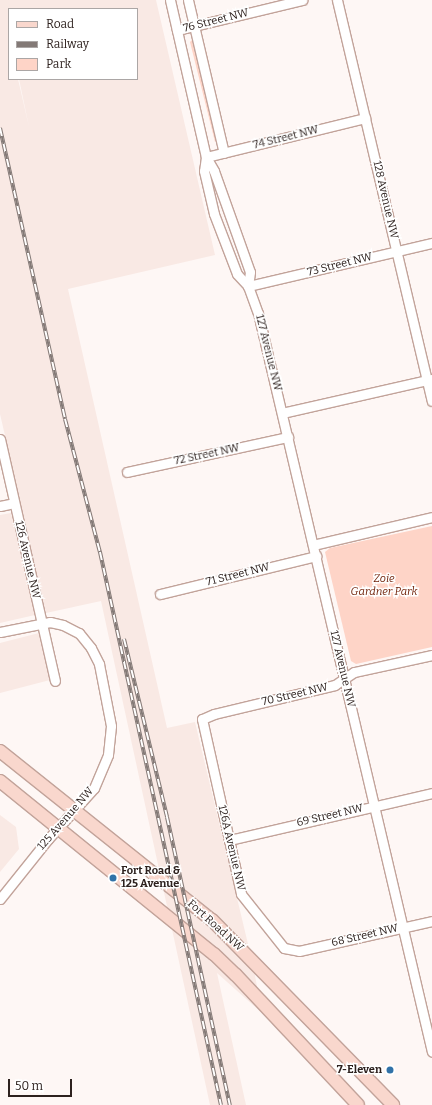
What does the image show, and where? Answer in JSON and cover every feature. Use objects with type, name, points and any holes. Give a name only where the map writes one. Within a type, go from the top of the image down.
[{"type":"main road","name":"Fort Road NW","points":[[0,751],[212,920],[394,1105]]},
{"type":"main road","name":"Fort Road NW","points":[[0,781],[236,974],[309,1055],[358,1103]]},
{"type":"street","name":"127 Avenue NW","points":[[170,0],[206,157],[214,171],[250,272],[248,286]]},
{"type":"street","points":[[188,0],[224,152]]},
{"type":"street","name":"76 Street NW","points":[[177,30],[302,0]]},
{"type":"street","name":"128 Avenue NW","points":[[337,0],[396,251],[430,380],[432,401]]},
{"type":"street","name":"74 Street NW","points":[[206,157],[365,118]]},
{"type":"street","name":"127 Avenue NW","points":[[206,157],[204,171],[214,214],[237,274],[248,286],[258,313],[432,1052]]},
{"type":"street","name":"73 Street NW","points":[[248,286],[432,243]]},
{"type":"street","points":[[282,413],[430,380]]},
{"type":"street","name":"72 Street NW","points":[[127,472],[288,437]]},
{"type":"street","name":"126 Avenue NW","points":[[0,439],[55,681]]},
{"type":"street","points":[[0,506],[14,503]]},
{"type":"street","points":[[313,545],[432,517]]},
{"type":"street","name":"71 Street NW","points":[[160,594],[316,556]]},
{"type":"street","points":[[0,632],[42,622]]},
{"type":"street","name":"125 Avenue NW","points":[[0,899],[58,828],[75,811],[94,788],[106,764],[110,743],[109,711],[99,664],[86,640],[80,633],[63,625],[42,622]]},
{"type":"street","name":"70 Street NW","points":[[202,719],[214,714],[335,685],[354,672],[432,655]]},
{"type":"street","name":"126A Avenue NW","points":[[202,719],[241,894],[284,948],[299,951]]},
{"type":"street","name":"69 Street NW","points":[[229,840],[432,793]]},
{"type":"street","name":"68 Street NW","points":[[299,951],[432,921]]},
{"type":"shaded area","points":[[0,0],[156,0],[215,255],[68,289],[167,728],[195,722],[253,965],[262,1013],[217,973],[246,1105],[210,1105],[101,601],[46,613],[0,414]]},
{"type":"shaded area","points":[[11,513],[35,615],[0,623],[0,515]]},
{"type":"shaded area","points":[[39,633],[50,680],[0,693],[0,643]]},
{"type":"shaded area","points":[[0,815],[16,827],[19,849],[0,872]]},
{"type":"green space","points":[[192,40],[217,140],[215,142],[190,42]]},
{"type":"green space","name":"Zoie Gardner Park","points":[[432,526],[432,647],[356,664],[351,661],[325,552],[330,548]]},
{"type":"railway","points":[[0,128],[65,419],[100,552],[221,1105]]},
{"type":"railway","points":[[124,639],[167,817],[230,1105]]},
{"type":"place","name":"Fort Road & 125 Avenue","points":[[113,878]]},
{"type":"place","name":"7-Eleven","points":[[390,1070]]}]
